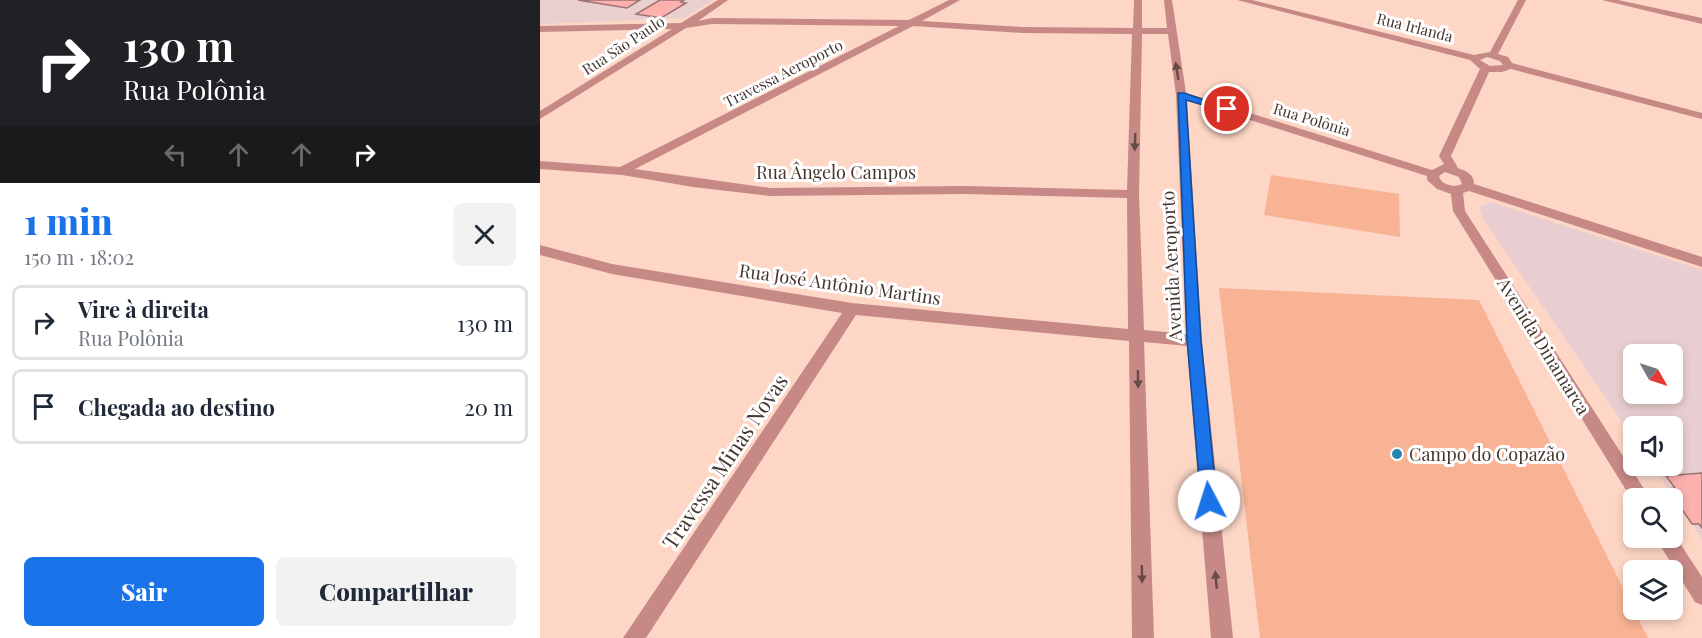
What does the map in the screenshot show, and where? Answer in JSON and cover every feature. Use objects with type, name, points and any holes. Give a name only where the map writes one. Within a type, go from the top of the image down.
[{"type":"street","name":"Rua São Paulo","points":[[540,116],[724,0]]},
{"type":"street","name":"Travessa Aeroporto","points":[[622,171],[956,0]]},
{"type":"street","name":"Avenida Aeroporto","points":[[1138,0],[1133,194],[1143,638]]},
{"type":"street","name":"Avenida Aeroporto","points":[[1168,0],[1181,95],[1194,340],[1222,638]]},
{"type":"street","name":"Rua Irlanda","points":[[1241,0],[1476,58]]},
{"type":"street","points":[[1493,55],[1522,0]]},
{"type":"street","points":[[1606,0],[1702,21]]},
{"type":"street","points":[[540,29],[681,26],[712,21],[910,23],[1023,30],[1171,31]]},
{"type":"street","points":[[1508,66],[1504,59],[1493,55],[1482,55],[1476,58],[1477,63],[1486,68],[1500,70],[1508,66],[1702,116]]},
{"type":"street","points":[[1452,169],[1445,156],[1486,68]]},
{"type":"street","name":"Rua Polônia","points":[[1181,95],[1433,174]]},
{"type":"street","name":"Rua Ângelo Campos","points":[[540,165],[622,171],[693,183],[770,192],[963,189],[1133,194]]},
{"type":"street","points":[[1463,189],[1468,179],[1463,174],[1452,169],[1437,170],[1433,174],[1433,180],[1438,185],[1463,189],[1702,262]]},
{"type":"street","name":"Avenida Dinamarca","points":[[1463,189],[1459,212],[1635,488]]},
{"type":"street","name":"Rua José Antônio Martins","points":[[540,250],[612,269],[852,309],[1137,337],[1194,340]]},
{"type":"street","name":"Travessa Minas Novas","points":[[634,638],[852,309]]},
{"type":"street","points":[[1672,548],[1702,595]]},
{"type":"shaded area","points":[[540,0],[713,0],[684,18],[540,24]]},
{"type":"shaded area","points":[[1271,175],[1399,194],[1400,237],[1264,215]]},
{"type":"shaded area","points":[[1491,202],[1702,270],[1702,539],[1683,511],[1683,488],[1668,488],[1659,476],[1683,476],[1683,416],[1623,416],[1623,423],[1483,219],[1480,207]]},
{"type":"shaded area","name":"Campo do Copazão","points":[[1219,288],[1479,300],[1623,588],[1623,620],[1639,620],[1648,638],[1260,638]]},
{"type":"building","points":[[578,0],[640,0],[627,8]]},
{"type":"building","points":[[660,0],[684,0],[681,2],[686,3],[661,18],[636,14]]},
{"type":"building","points":[[1702,473],[1702,528],[1699,524],[1692,524],[1683,511],[1683,488],[1675,488],[1666,476]]},
{"type":"place","name":"Campo do Copazão","points":[[1397,454]]},
{"type":"route","points":[[1209,501],[1194,340],[1181,95],[1227,109]]}]
